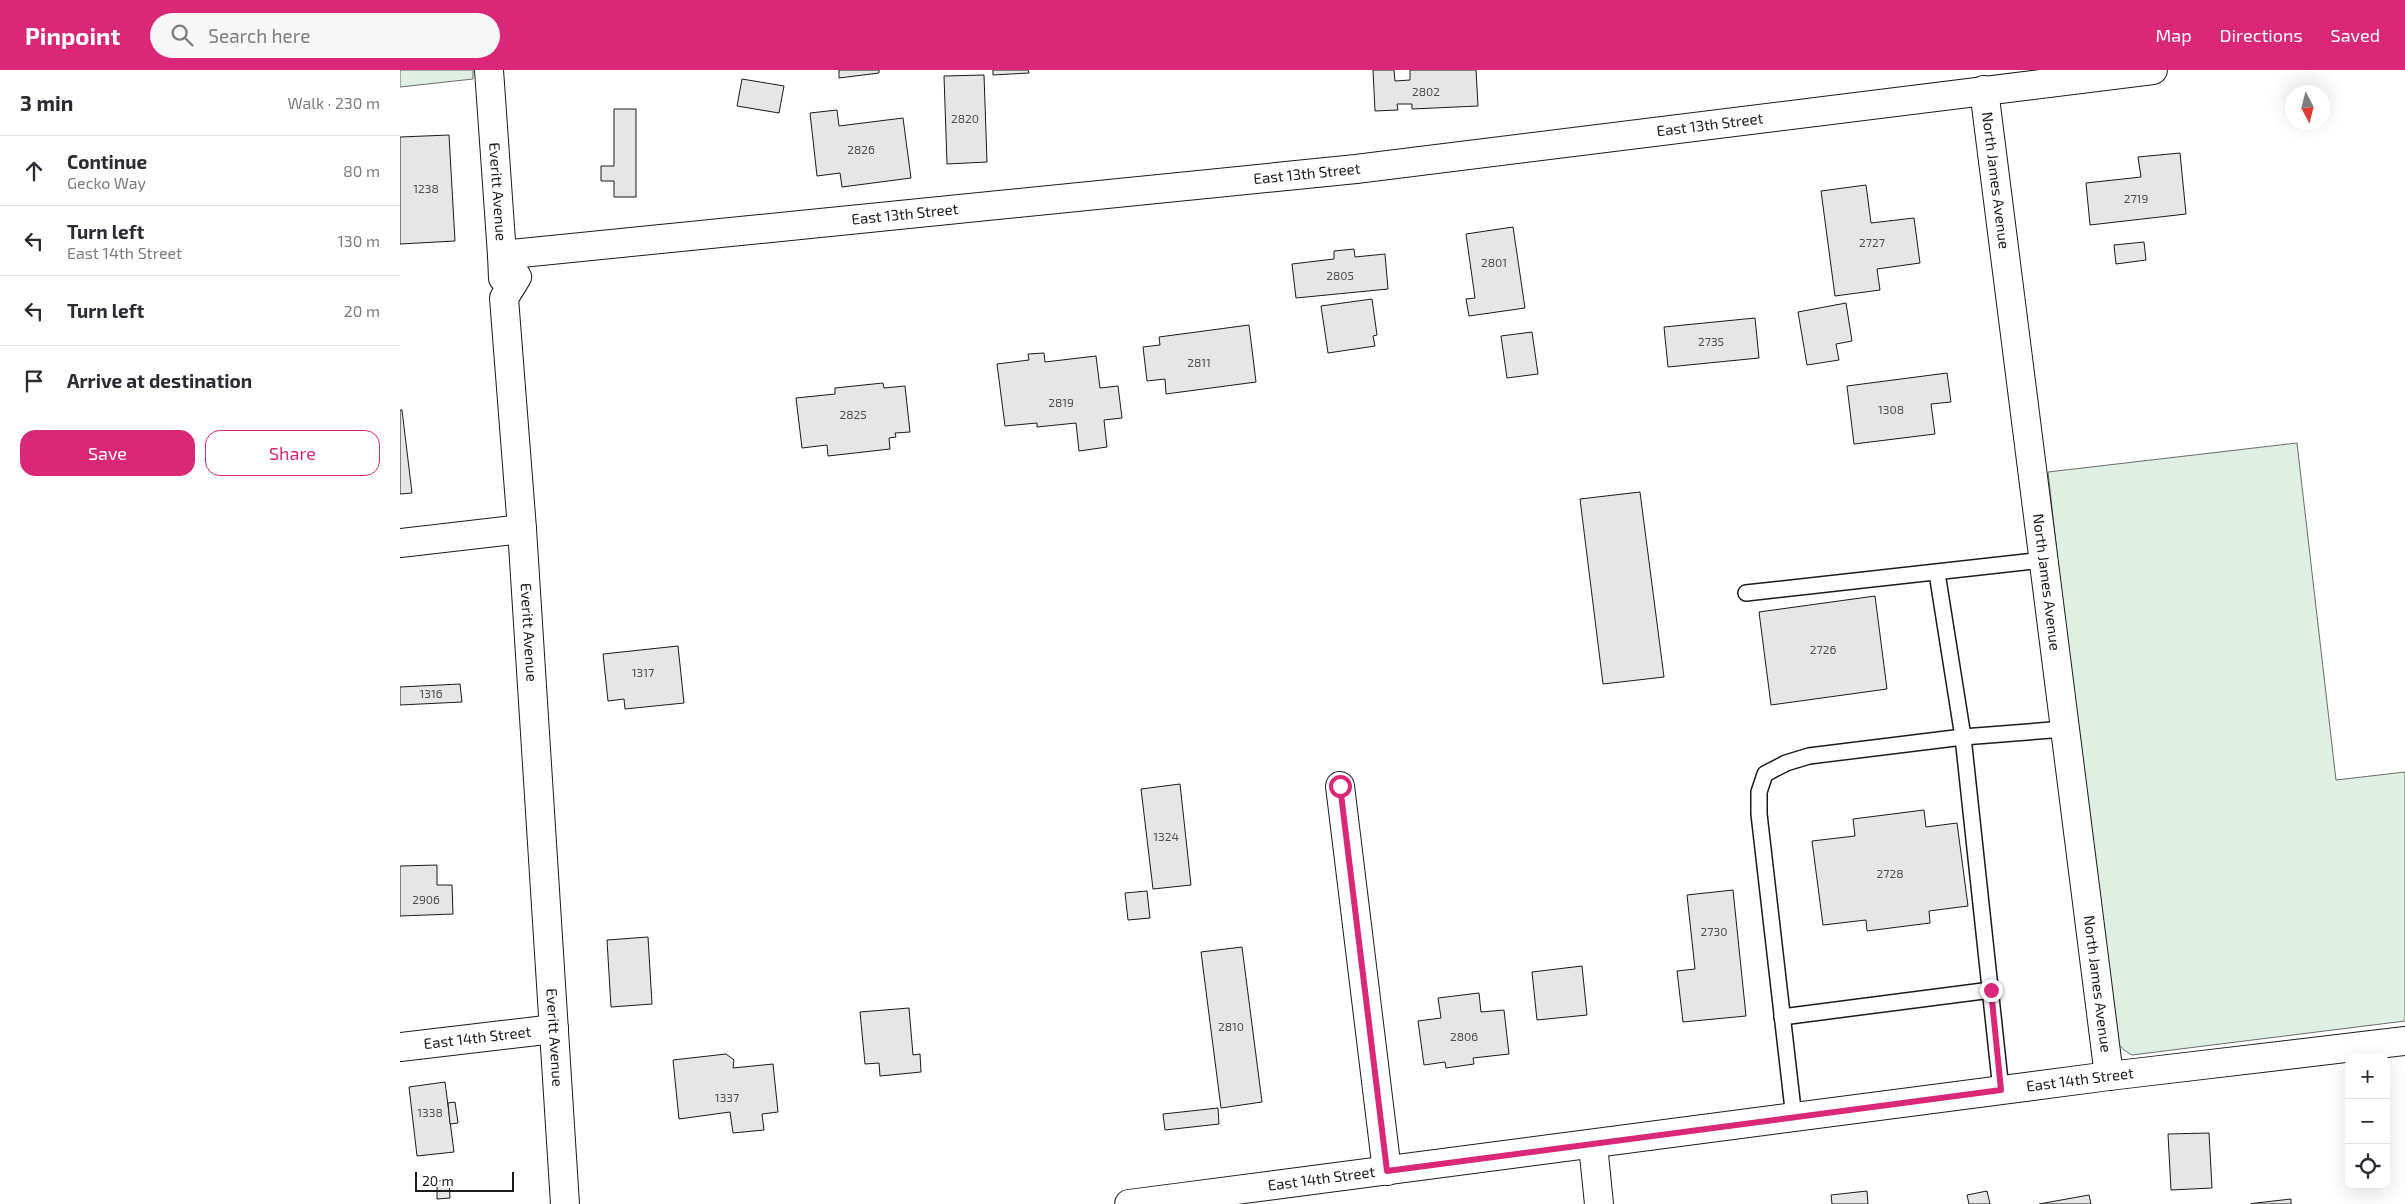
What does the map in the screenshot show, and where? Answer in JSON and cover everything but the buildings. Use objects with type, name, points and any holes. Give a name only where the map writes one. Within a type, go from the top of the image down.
[{"type":"street","name":"Everitt Avenue","points":[[489,70],[502,256],[517,277],[504,298],[522,529],[565,1204]]},
{"type":"street","name":"East 13th Street","points":[[502,256],[1356,169],[2153,70]]},
{"type":"street","name":"North James Avenue","points":[[1984,90],[2109,1076]]},
{"type":"street","points":[[400,543],[522,529]]},
{"type":"street","points":[[1340,786],[1387,1171]]},
{"type":"street","name":"East 14th Street","points":[[400,1047],[554,1030]]},
{"type":"street","name":"East 14th Street","points":[[1129,1204],[1593,1145],[2109,1076],[2405,1041]]},
{"type":"street","points":[[1593,1145],[1599,1204]]},
{"type":"lane","points":[[1746,593],[2044,560]]},
{"type":"lane","points":[[1937,573],[1963,736],[2001,1090]]},
{"type":"lane","points":[[1794,1118],[1759,814],[1759,792],[1764,774],[1786,763],[1809,756],[1963,736],[2065,728]]},
{"type":"lane","points":[[1782,1017],[1991,990]]},
{"type":"green space","points":[[400,70],[473,70],[473,79],[400,87]]},
{"type":"green space","points":[[2297,443],[2336,780],[2405,772],[2405,1021],[2132,1055],[2119,1044],[2109,1019],[2048,472]]},
{"type":"route","points":[[1340,786],[1387,1171],[2001,1090],[1991,990]]}]
